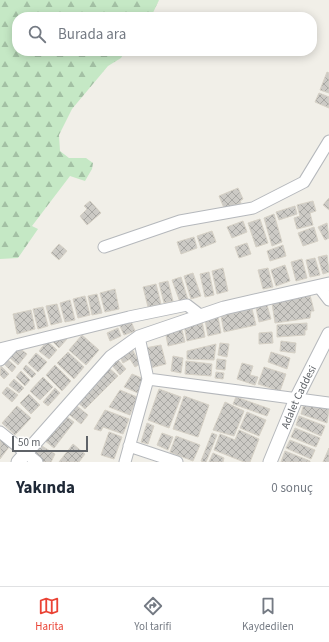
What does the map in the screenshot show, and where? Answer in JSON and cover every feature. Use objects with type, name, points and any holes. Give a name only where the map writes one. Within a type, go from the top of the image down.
[{"type":"street","points":[[104,247],[180,221],[253,208],[304,182],[329,141]]},
{"type":"street","points":[[0,432],[28,459],[111,358],[139,337],[224,308],[324,286],[329,300]]},
{"type":"street","points":[[0,349],[129,317],[187,305],[200,315]]},
{"type":"street","name":"Adalet Caddesi","points":[[270,462],[296,399],[329,334]]},
{"type":"street","points":[[125,462],[148,379],[139,337]]},
{"type":"street","points":[[0,360],[14,346]]},
{"type":"street","points":[[148,379],[329,403]]},
{"type":"street","points":[[129,446],[177,462]]},
{"type":"green space","points":[[0,0],[159,0],[153,12],[12,12],[12,56],[122,56],[108,66],[72,109],[59,135],[60,151],[69,158],[86,158],[93,163],[92,169],[85,181],[70,176],[32,226],[38,229],[18,258],[0,259]]},
{"type":"building","points":[[327,72],[329,73],[329,93],[320,90]]},
{"type":"building","points":[[319,93],[329,97],[329,108],[315,102]]},
{"type":"building","points":[[238,188],[243,199],[240,201],[241,203],[224,208],[219,196]]},
{"type":"building","points":[[329,198],[329,210],[323,205]]},
{"type":"building","points":[[90,201],[101,213],[87,225],[80,216],[87,209],[84,206]]},
{"type":"building","points":[[313,201],[316,211],[310,213],[313,225],[297,229],[294,218],[300,216],[297,205]]},
{"type":"building","points":[[295,206],[297,214],[279,220],[276,212]]},
{"type":"building","points":[[274,214],[282,242],[272,246],[264,218]]},
{"type":"building","points":[[260,219],[268,243],[256,247],[248,223]]},
{"type":"building","points":[[243,221],[247,232],[232,238],[227,227]]},
{"type":"building","points":[[327,223],[329,238],[325,240],[318,227]]},
{"type":"building","points":[[314,227],[318,241],[303,246],[298,233]]},
{"type":"building","points":[[212,231],[216,242],[201,248],[197,236]]},
{"type":"building","points":[[194,237],[197,248],[181,254],[177,242]]},
{"type":"building","points":[[247,243],[251,254],[239,258],[235,247]]},
{"type":"building","points":[[59,244],[67,251],[59,260],[51,253]]},
{"type":"building","points":[[283,245],[286,256],[270,261],[267,251]]},
{"type":"building","points":[[327,255],[329,272],[323,274],[318,257]]},
{"type":"building","points":[[315,258],[320,275],[310,277],[306,260]]},
{"type":"building","points":[[302,259],[307,278],[296,281],[291,262]]},
{"type":"building","points":[[285,265],[290,281],[276,286],[271,270]]},
{"type":"building","points":[[223,268],[228,291],[217,294],[212,271]]},
{"type":"building","points":[[268,268],[273,287],[263,289],[258,270]]},
{"type":"building","points":[[209,272],[214,295],[205,297],[200,274]]},
{"type":"building","points":[[193,273],[201,296],[191,299],[184,276]]},
{"type":"building","points":[[181,277],[188,300],[180,302],[172,280]]},
{"type":"building","points":[[168,281],[173,301],[164,303],[159,283]]},
{"type":"building","points":[[156,284],[161,304],[148,307],[143,287]]},
{"type":"building","points":[[115,289],[119,309],[105,312],[100,293]]},
{"type":"building","points":[[97,294],[102,313],[92,315],[88,296]]},
{"type":"building","points":[[310,295],[314,311],[311,311],[310,318],[275,323],[272,303]]},
{"type":"building","points":[[85,296],[90,315],[78,318],[73,299]]},
{"type":"building","points":[[70,300],[75,320],[65,322],[60,303]]},
{"type":"building","points":[[57,304],[62,322],[51,325],[46,306]]},
{"type":"building","points":[[267,305],[271,319],[259,322],[256,308]]},
{"type":"building","points":[[43,307],[48,326],[38,329],[33,309]]},
{"type":"building","points":[[252,309],[256,325],[224,332],[221,316]]},
{"type":"building","points":[[31,310],[35,329],[17,334],[13,314]]},
{"type":"building","points":[[218,317],[221,333],[208,336],[205,320]]},
{"type":"building","points":[[130,319],[135,331],[124,335],[119,324]]},
{"type":"building","points":[[202,321],[205,337],[187,341],[184,325]]},
{"type":"building","points":[[307,323],[305,335],[277,337],[277,325]]},
{"type":"building","points":[[181,326],[185,342],[168,346],[165,330]]},
{"type":"building","points":[[118,328],[121,336],[110,341],[107,333]]},
{"type":"building","points":[[272,332],[273,343],[259,344],[259,333]]},
{"type":"building","points":[[62,334],[67,339],[59,348],[50,339]]},
{"type":"building","points":[[82,335],[99,350],[86,365],[69,350]]},
{"type":"building","points":[[47,341],[57,350],[49,359],[39,351]]},
{"type":"building","points":[[281,341],[296,343],[295,353],[280,351]]},
{"type":"building","points":[[220,343],[229,344],[227,357],[218,355]]},
{"type":"building","points":[[216,344],[214,360],[187,359],[187,351]]},
{"type":"building","points":[[161,345],[166,364],[150,368],[145,348]]},
{"type":"building","points":[[18,347],[27,354],[18,365],[9,357]]},
{"type":"building","points":[[132,349],[140,364],[135,367],[130,359],[123,363],[120,357]]},
{"type":"building","points":[[68,352],[84,367],[74,379],[57,363]]},
{"type":"building","points":[[271,352],[290,358],[287,369],[268,362]]},
{"type":"building","points":[[36,353],[47,362],[38,372],[28,363]]},
{"type":"building","points":[[173,356],[183,358],[181,373],[171,371]]},
{"type":"building","points":[[7,359],[16,367],[12,372],[3,363]]},
{"type":"building","points":[[117,359],[126,369],[120,375],[111,364]]},
{"type":"building","points":[[217,359],[226,360],[225,370],[216,369]]},
{"type":"building","points":[[186,361],[212,364],[211,376],[185,374]]},
{"type":"building","points":[[242,363],[253,366],[250,375],[258,377],[255,385],[237,379]]},
{"type":"building","points":[[26,365],[36,374],[32,378],[23,369]]},
{"type":"building","points":[[55,365],[71,381],[62,391],[46,375]]},
{"type":"building","points":[[1,366],[9,374],[4,379],[0,375]]},
{"type":"building","points":[[108,367],[118,376],[85,409],[75,400]]},
{"type":"building","points":[[264,367],[286,374],[280,391],[258,384]]},
{"type":"building","points":[[21,371],[30,380],[25,386],[16,377]]},
{"type":"building","points":[[216,372],[224,373],[223,379],[215,378]]},
{"type":"building","points":[[132,374],[144,379],[138,393],[124,387]]},
{"type":"building","points":[[43,377],[53,387],[40,400],[30,391]]},
{"type":"building","points":[[14,379],[24,388],[19,393],[9,385]]},
{"type":"building","points":[[7,387],[18,395],[12,402],[2,393]]},
{"type":"building","points":[[55,388],[60,393],[48,406],[43,402]]},
{"type":"building","points":[[159,389],[181,397],[169,428],[148,420]]},
{"type":"building","points":[[120,390],[137,397],[130,415],[109,407]]},
{"type":"building","points":[[29,394],[40,405],[31,414],[20,403]]},
{"type":"building","points":[[184,396],[209,405],[198,437],[173,429]]},
{"type":"building","points":[[236,397],[270,409],[267,416],[233,404]]},
{"type":"building","points":[[72,402],[88,415],[81,424],[65,411]]},
{"type":"building","points":[[225,402],[244,411],[234,436],[213,430]]},
{"type":"building","points":[[304,404],[329,409],[327,423],[301,414]]},
{"type":"building","points":[[17,406],[31,418],[15,435],[2,423]]},
{"type":"building","points":[[105,410],[129,419],[123,434],[103,427],[101,431],[94,429]]},
{"type":"building","points":[[247,412],[266,420],[259,436],[240,428]]},
{"type":"building","points":[[63,414],[74,422],[54,448],[44,440]]},
{"type":"building","points":[[299,416],[325,426],[321,436],[296,425]]},
{"type":"building","points":[[147,423],[154,426],[148,444],[141,442]]},
{"type":"building","points":[[295,428],[320,438],[316,447],[291,437]]},
{"type":"building","points":[[239,430],[259,439],[250,462],[244,462],[214,450],[220,434],[235,440]]},
{"type":"building","points":[[109,432],[122,437],[114,459],[101,455]]},
{"type":"building","points":[[162,433],[173,437],[168,450],[157,445]]},
{"type":"building","points":[[212,433],[217,435],[206,462],[203,462],[201,461]]},
{"type":"building","points":[[0,435],[12,443],[0,459]]},
{"type":"building","points":[[176,436],[200,445],[193,461],[170,452]]},
{"type":"building","points":[[290,440],[315,450],[311,459],[286,448]]},
{"type":"building","points":[[37,443],[55,454],[51,462],[41,462],[34,457],[36,454],[34,452]]},
{"type":"building","points":[[73,444],[85,454],[79,462],[59,462]]},
{"type":"building","points":[[329,448],[329,462],[323,462]]},
{"type":"building","points":[[285,451],[310,461],[310,462],[281,462]]},
{"type":"building","points":[[213,453],[224,458],[223,462],[209,462]]}]
